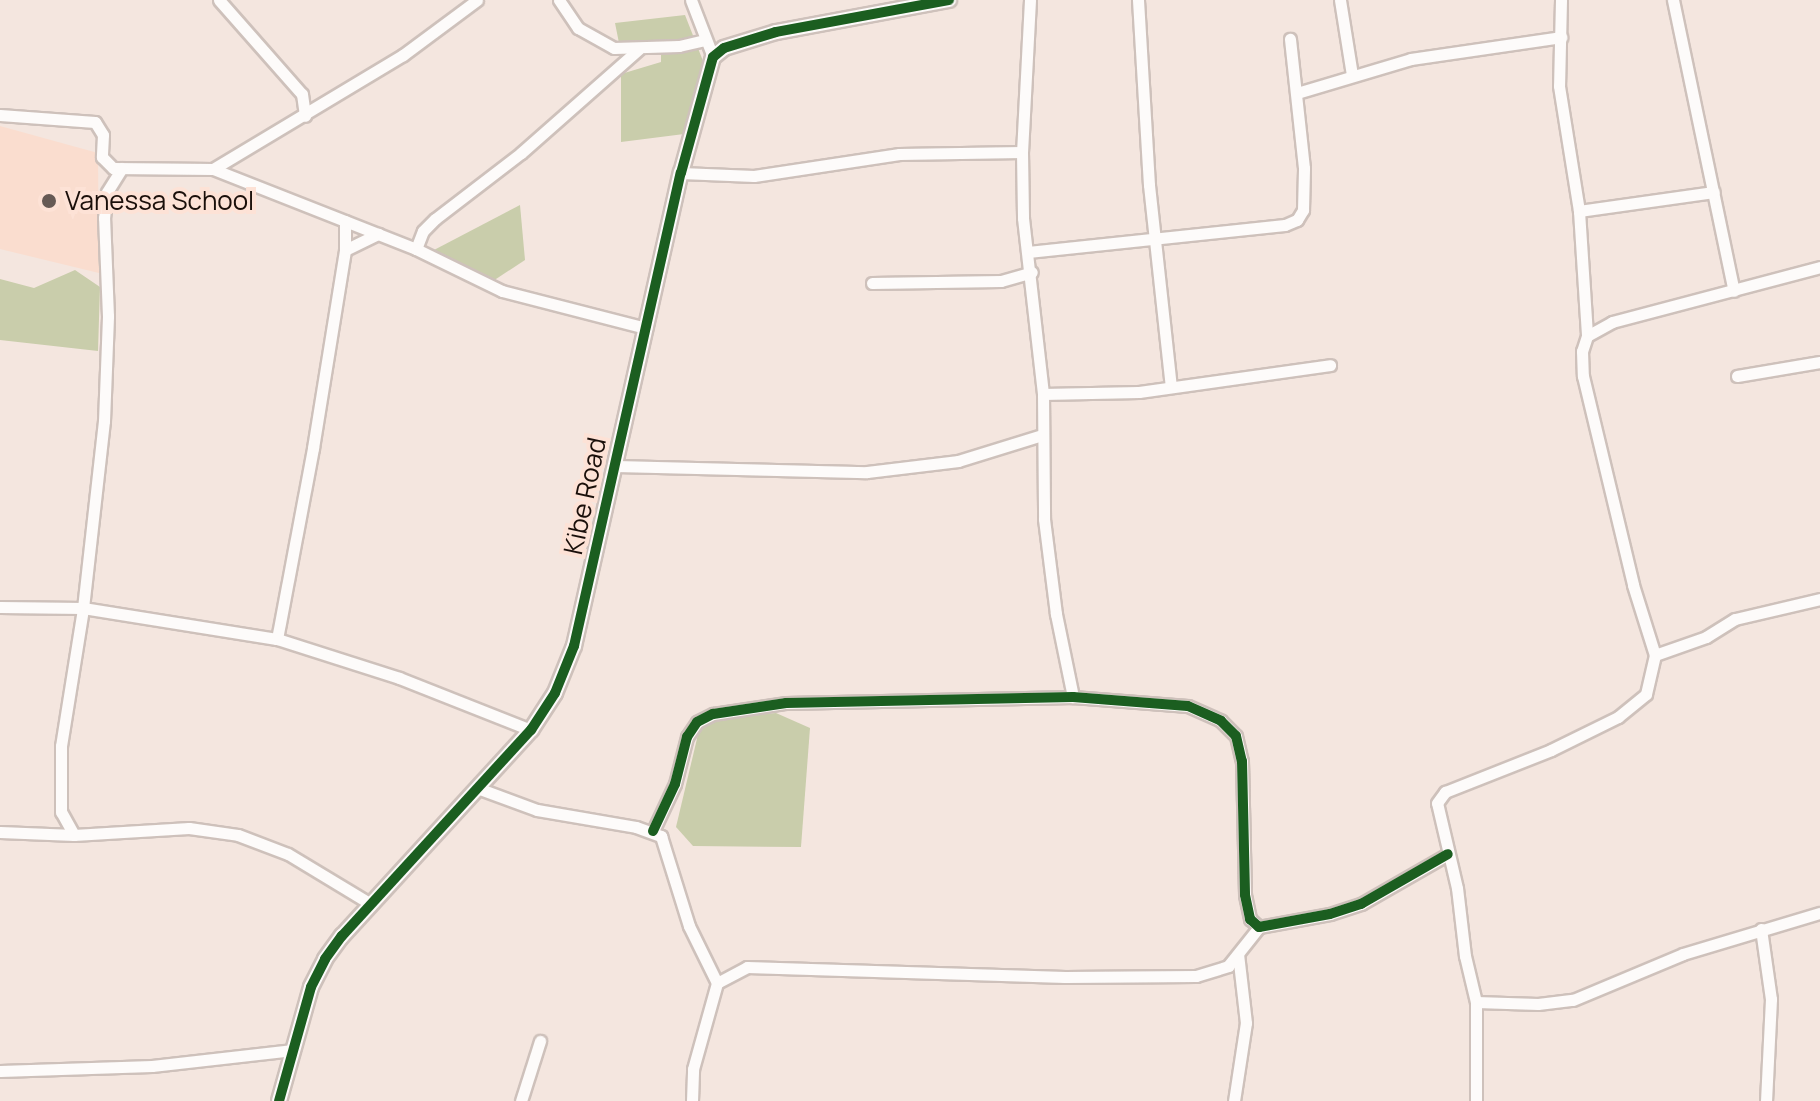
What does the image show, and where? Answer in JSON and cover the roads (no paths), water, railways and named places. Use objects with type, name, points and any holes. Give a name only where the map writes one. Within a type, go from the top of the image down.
[{"type":"street","points":[[219,0],[302,94],[305,116]]},
{"type":"street","points":[[213,169],[403,55],[477,0]]},
{"type":"street","points":[[559,0],[578,28],[614,48],[639,49],[705,40]]},
{"type":"street","points":[[691,0],[713,57],[724,48],[776,32],[949,0]]},
{"type":"street","points":[[1030,0],[1022,152],[1023,218],[1034,289],[1043,394],[1042,435],[1049,563],[1073,697]]},
{"type":"street","points":[[1138,0],[1149,185],[1171,387]]},
{"type":"street","points":[[1340,0],[1352,75]]},
{"type":"street","points":[[1476,1101],[1476,1002],[1465,956],[1457,888],[1437,803],[1445,792],[1551,750],[1618,717],[1646,694],[1655,655],[1633,585],[1583,376],[1582,351],[1587,336],[1579,211],[1562,111],[1561,0]]},
{"type":"street","points":[[1673,0],[1734,291]]},
{"type":"street","points":[[1297,93],[1352,75],[1471,47],[1561,37]]},
{"type":"street","points":[[1028,252],[1156,236],[1285,225],[1297,220],[1303,210],[1304,193],[1290,39]]},
{"type":"street","points":[[416,249],[423,231],[435,219],[521,153],[639,49]]},
{"type":"street","name":"Kibe Road","points":[[279,1101],[311,987],[325,959],[371,904],[480,789],[531,730],[555,693],[574,646],[681,173],[713,57]]},
{"type":"street","points":[[0,115],[95,122],[103,135],[104,162],[113,168],[213,169],[416,249],[502,291],[646,328]]},
{"type":"street","points":[[243,180],[245,151]]},
{"type":"street","points":[[681,173],[754,176],[899,154],[1022,152]]},
{"type":"street","points":[[74,835],[61,812],[61,746],[83,608],[107,371],[104,218],[107,192],[122,168]]},
{"type":"street","points":[[1579,211],[1714,192]]},
{"type":"street","points":[[277,639],[313,448],[345,250],[345,221]]},
{"type":"street","points":[[345,250],[378,234]]},
{"type":"street","points":[[1587,336],[1612,322],[1820,267]]},
{"type":"street","points":[[1001,281],[1032,272]]},
{"type":"street","points":[[872,283],[1001,281],[1034,289]]},
{"type":"street","points":[[1737,376],[1820,362]]},
{"type":"street","points":[[1043,394],[1097,394],[1171,387],[1330,365]]},
{"type":"street","points":[[616,466],[867,472],[958,461],[1042,435]]},
{"type":"street","points":[[1655,655],[1695,642],[1735,619],[1820,599]]},
{"type":"street","points":[[0,607],[83,608],[277,639],[399,678],[531,730]]},
{"type":"street","points":[[653,831],[671,796],[687,737],[697,722],[713,714],[786,703],[1073,697],[1188,706],[1221,721],[1236,736],[1242,761],[1245,895],[1250,919],[1259,927]]},
{"type":"street","points":[[480,789],[537,810],[653,831],[666,844],[689,926],[717,983]]},
{"type":"street","points":[[42,834],[61,812]]},
{"type":"street","points":[[0,832],[74,835],[189,828],[238,835],[288,854],[371,904]]},
{"type":"street","points":[[692,1101],[693,1069],[717,983],[736,970],[759,966],[1065,977],[1196,976],[1216,973],[1228,966],[1259,927],[1330,914],[1361,904],[1448,854]]},
{"type":"street","points":[[1476,1002],[1538,1004],[1573,1000],[1683,954],[1820,913]]},
{"type":"street","points":[[1761,929],[1771,999],[1766,1101]]},
{"type":"street","points":[[1234,1101],[1246,1023],[1238,954]]},
{"type":"street","points":[[521,1101],[540,1041]]},
{"type":"street","points":[[0,1071],[152,1066],[293,1050]]},
{"type":"place","name":"Vanessa School","points":[[49,201]]}]
